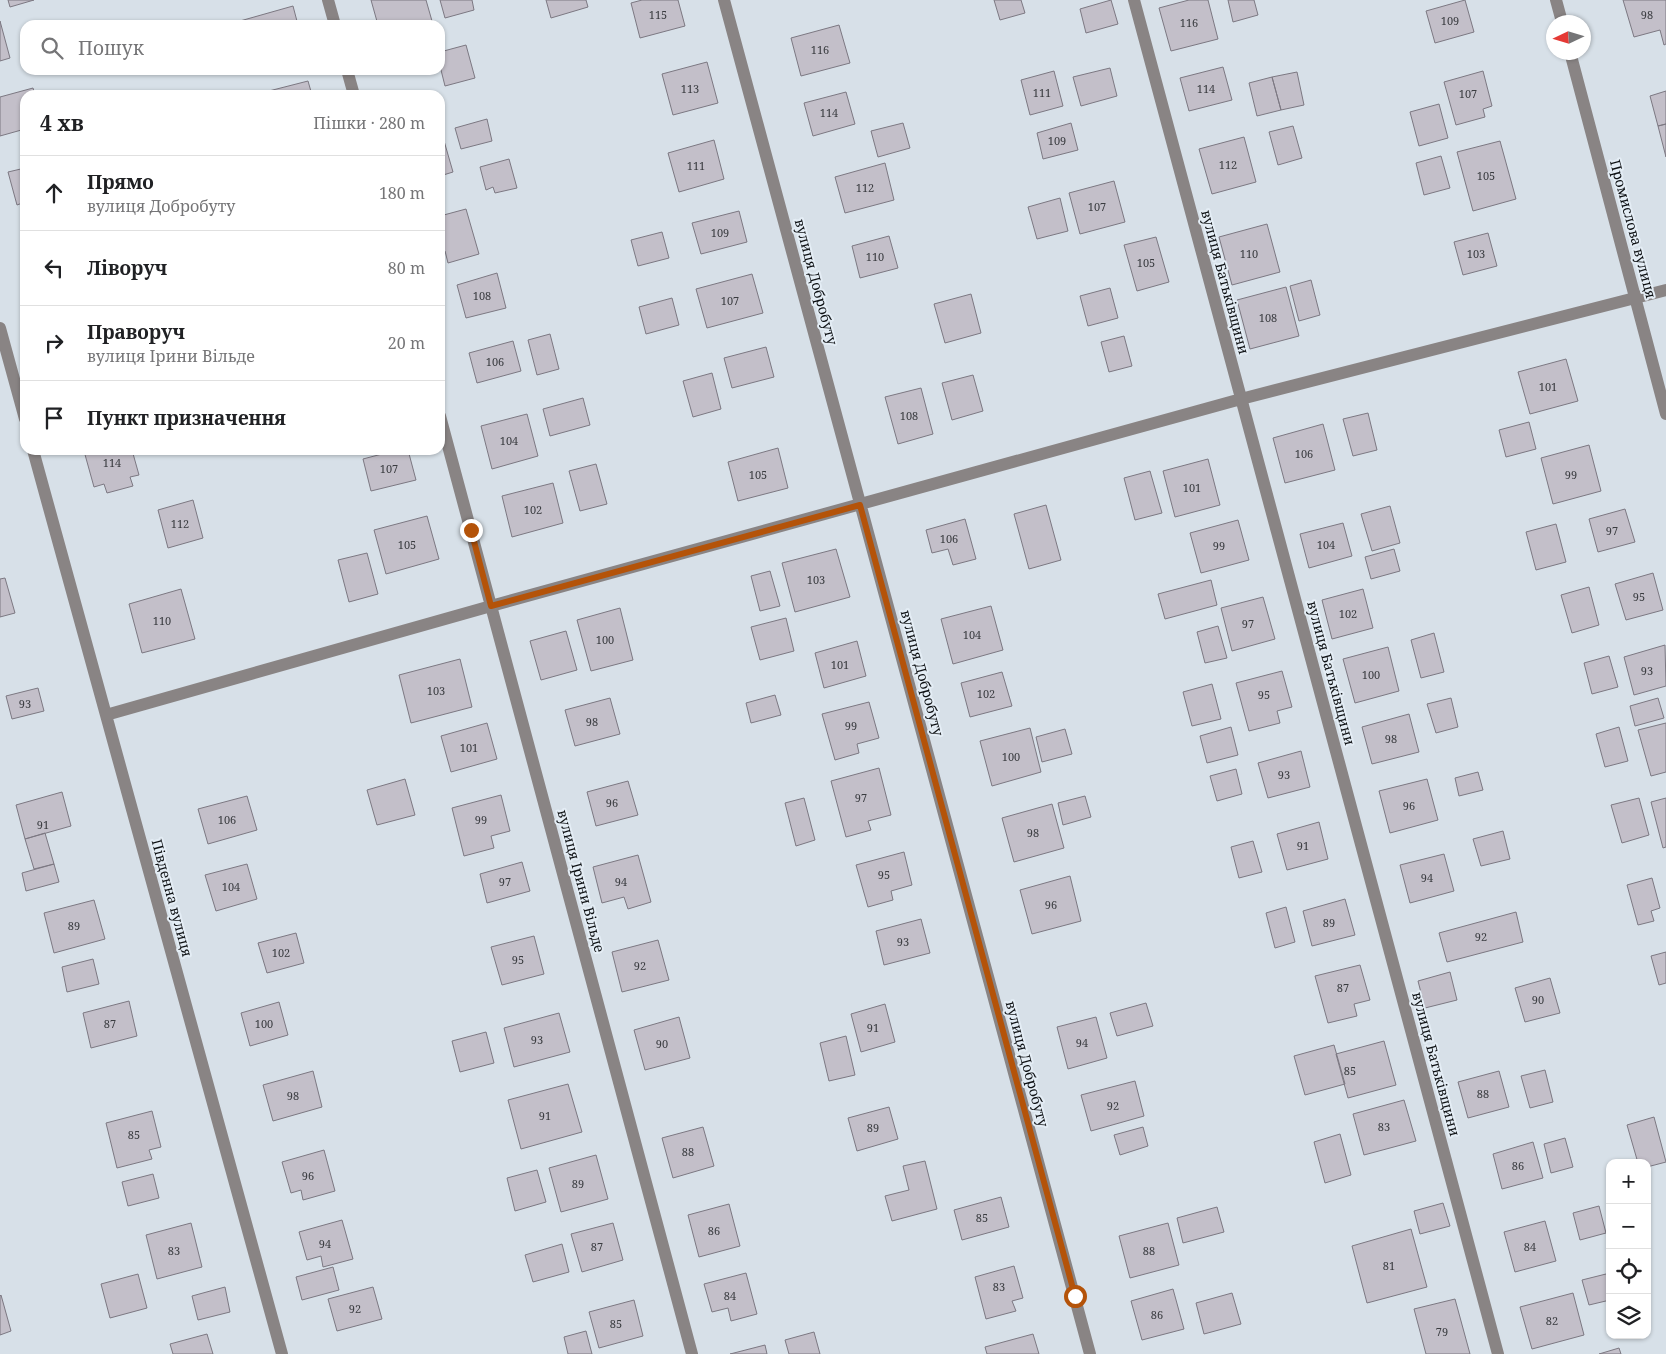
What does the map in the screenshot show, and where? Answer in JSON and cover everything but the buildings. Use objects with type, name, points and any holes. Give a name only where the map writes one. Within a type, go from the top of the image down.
[{"type":"street","points":[[328,0],[334,20]]},
{"type":"street","name":"вулиця Добробуту","points":[[724,0],[1090,1354]]},
{"type":"street","name":"вулиця Батьківщини","points":[[1134,0],[1498,1354]]},
{"type":"street","points":[[1556,0],[1560,15]]},
{"type":"street","name":"Промислова вулиця","points":[[1572,60],[1666,414]]},
{"type":"street","points":[[348,75],[353,90]]},
{"type":"street","points":[[106,715],[491,606],[1241,399],[1666,290]]},
{"type":"street","points":[[0,328],[20,401]]},
{"type":"street","name":"вулиця Ірини Вільде","points":[[445,435],[692,1354]]},
{"type":"street","name":"Південна вулиця","points":[[35,455],[282,1354]]},
{"type":"route","points":[[471,530],[491,606],[860,505],[1075,1296]]}]
